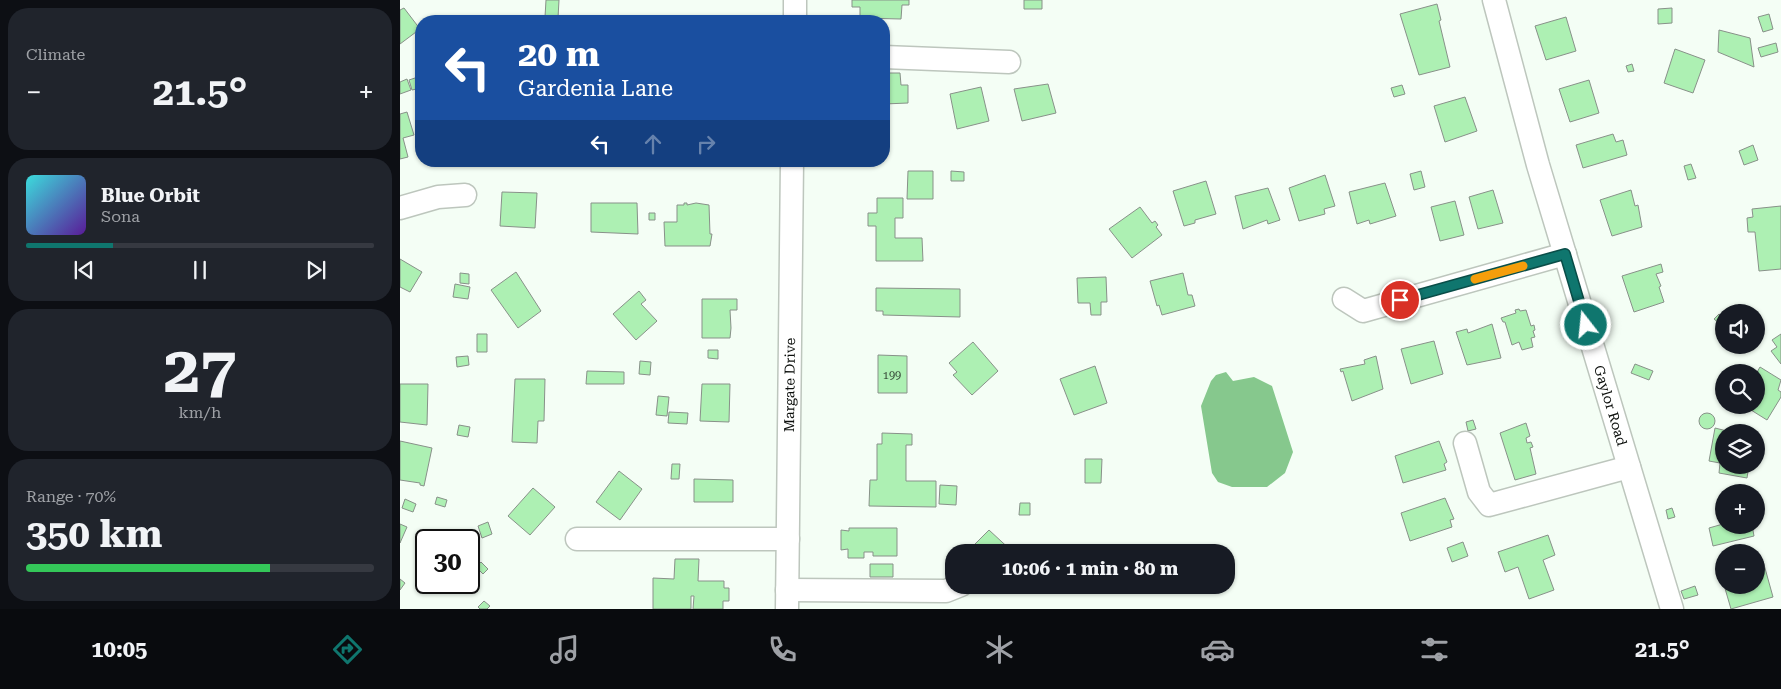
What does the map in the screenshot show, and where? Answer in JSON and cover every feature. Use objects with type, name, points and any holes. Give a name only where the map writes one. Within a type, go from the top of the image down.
[{"type":"street","points":[[795,0],[795,15]]},
{"type":"street","name":"Gaylor Road","points":[[1494,0],[1538,164],[1672,609]]},
{"type":"street","points":[[890,57],[1009,62]]},
{"type":"street","name":"Margate Drive","points":[[787,599],[792,167]]},
{"type":"street","points":[[400,208],[438,197],[466,195]]},
{"type":"street","points":[[1344,299],[1364,311],[1565,254]]},
{"type":"street","points":[[1465,443],[1479,492],[1489,505],[1629,468]]},
{"type":"street","points":[[577,539],[788,539]]},
{"type":"street","points":[[787,599],[945,591]]},
{"type":"shaded area","points":[[1226,372],[1233,381],[1254,377],[1272,386],[1293,452],[1285,473],[1267,487],[1232,487],[1218,482],[1212,473],[1201,406],[1211,381],[1216,375]]},
{"type":"building","points":[[546,0],[559,0],[558,15],[545,15]]},
{"type":"building","points":[[852,0],[909,0],[909,5],[902,5],[901,19],[890,19],[890,15],[860,15],[860,7],[852,7]]},
{"type":"building","points":[[1024,0],[1042,0],[1042,9],[1024,9]]},
{"type":"building","points":[[1437,4],[1450,67],[1419,75],[1400,14]]},
{"type":"building","points":[[404,8],[415,22],[415,33],[400,44],[400,10]]},
{"type":"building","points":[[1672,8],[1672,23],[1658,24],[1658,9]]},
{"type":"building","points":[[1769,14],[1773,29],[1763,32],[1758,17]]},
{"type":"building","points":[[1566,17],[1576,51],[1546,60],[1535,26]]},
{"type":"building","points":[[1719,30],[1750,38],[1754,67],[1718,52]]},
{"type":"building","points":[[1776,43],[1778,52],[1761,57],[1758,48]]},
{"type":"building","points":[[1675,49],[1705,60],[1693,93],[1664,83]]},
{"type":"building","points":[[1632,64],[1634,71],[1628,72],[1626,66]]},
{"type":"building","points":[[890,73],[900,73],[901,85],[908,85],[908,103],[890,104]]},
{"type":"building","points":[[415,78],[415,89],[412,90],[409,80]]},
{"type":"building","points":[[407,79],[411,90],[400,94],[400,82]]},
{"type":"building","points":[[1589,80],[1599,113],[1570,122],[1559,89]]},
{"type":"building","points":[[1048,84],[1056,113],[1022,121],[1014,89]]},
{"type":"building","points":[[1402,85],[1405,94],[1394,97],[1391,88]]},
{"type":"building","points":[[981,87],[989,121],[957,129],[950,94]]},
{"type":"building","points":[[1465,97],[1477,131],[1445,142],[1434,106]]},
{"type":"building","points":[[407,112],[414,135],[403,138],[408,157],[400,159],[400,114]]},
{"type":"building","points":[[1613,134],[1616,142],[1623,140],[1627,155],[1583,168],[1576,145]]},
{"type":"building","points":[[1753,145],[1758,160],[1744,165],[1739,151]]},
{"type":"building","points":[[1691,164],[1696,178],[1688,180],[1684,166]]},
{"type":"building","points":[[908,171],[933,171],[933,199],[907,199]]},
{"type":"building","points":[[951,171],[964,172],[964,181],[951,181]]},
{"type":"building","points":[[1421,171],[1425,187],[1414,190],[1410,174]]},
{"type":"building","points":[[1325,175],[1335,206],[1324,209],[1325,214],[1299,221],[1289,188]]},
{"type":"building","points":[[1206,181],[1216,214],[1195,220],[1195,223],[1184,226],[1173,191]]},
{"type":"building","points":[[1385,183],[1396,216],[1370,224],[1369,220],[1357,224],[1349,192]]},
{"type":"building","points":[[1268,188],[1280,220],[1268,224],[1267,220],[1243,229],[1235,196]]},
{"type":"building","points":[[1493,190],[1503,223],[1478,229],[1469,197]]},
{"type":"building","points":[[1631,190],[1635,206],[1638,205],[1642,227],[1612,236],[1600,200]]},
{"type":"building","points":[[502,192],[537,193],[535,228],[500,226]]},
{"type":"building","points":[[877,198],[903,198],[903,218],[895,218],[895,238],[922,238],[923,261],[876,261],[876,226],[868,226],[868,213],[877,213]]},
{"type":"building","points":[[1455,201],[1464,235],[1440,241],[1431,207]]},
{"type":"building","points":[[591,203],[637,203],[638,234],[591,232]]},
{"type":"building","points":[[684,203],[687,203],[687,205],[696,203],[709,205],[710,234],[712,234],[710,246],[665,246],[664,222],[677,222],[677,205],[684,205]]},
{"type":"building","points":[[1781,206],[1781,269],[1759,271],[1755,232],[1748,232],[1747,218],[1753,217],[1752,209]]},
{"type":"building","points":[[1140,207],[1152,223],[1155,221],[1158,225],[1156,227],[1162,235],[1132,258],[1109,229]]},
{"type":"building","points":[[649,213],[655,213],[655,220],[649,220]]},
{"type":"building","points":[[400,259],[422,272],[410,292],[400,287]]},
{"type":"building","points":[[1661,264],[1663,272],[1656,274],[1661,286],[1659,287],[1664,302],[1634,312],[1622,276]]},
{"type":"building","points":[[516,272],[541,311],[518,328],[491,290]]},
{"type":"building","points":[[460,273],[469,274],[469,284],[460,283]]},
{"type":"building","points":[[1183,273],[1188,295],[1192,295],[1195,306],[1162,315],[1159,305],[1157,306],[1150,281]]},
{"type":"building","points":[[1106,277],[1107,302],[1101,302],[1101,315],[1091,315],[1090,303],[1078,303],[1077,278]]},
{"type":"building","points":[[455,284],[470,287],[468,299],[453,297]]},
{"type":"building","points":[[876,288],[960,289],[960,317],[883,315],[883,311],[876,311]]},
{"type":"building","points":[[639,291],[646,300],[641,304],[657,321],[636,340],[613,314]]},
{"type":"building","points":[[702,299],[737,299],[737,310],[730,310],[730,338],[702,338]]},
{"type":"building","points":[[1519,309],[1520,311],[1526,310],[1531,326],[1534,325],[1535,330],[1533,331],[1535,337],[1531,338],[1533,347],[1522,350],[1519,342],[1512,345],[1505,322],[1501,318],[1516,313],[1515,310]]},
{"type":"building","points":[[1492,324],[1501,358],[1467,365],[1456,332],[1467,329],[1468,333]]},
{"type":"building","points":[[477,334],[487,334],[487,352],[477,352]]},
{"type":"building","points":[[1781,334],[1781,364],[1771,351],[1777,347],[1772,340]]},
{"type":"building","points":[[1434,341],[1443,374],[1411,384],[1401,349]]},
{"type":"building","points":[[973,342],[998,371],[972,395],[953,375],[957,372],[949,363]]},
{"type":"building","points":[[708,350],[718,350],[718,359],[708,358]]},
{"type":"building","points":[[878,355],[907,356],[907,393],[878,393]]},
{"type":"building","points":[[468,356],[469,365],[457,367],[456,357]]},
{"type":"building","points":[[1376,356],[1383,389],[1352,401],[1343,371],[1341,372],[1340,369],[1365,364],[1364,360]]},
{"type":"building","points":[[640,361],[651,362],[650,375],[639,374]]},
{"type":"building","points":[[1635,364],[1653,371],[1649,380],[1631,373]]},
{"type":"building","points":[[1095,366],[1107,403],[1074,415],[1060,379]]},
{"type":"building","points":[[1765,370],[1781,380],[1778,390],[1781,392],[1781,397],[1767,420],[1757,414],[1765,414]]},
{"type":"building","points":[[587,371],[624,372],[624,384],[586,384]]},
{"type":"building","points":[[515,379],[545,379],[544,421],[538,421],[537,443],[512,442]]},
{"type":"building","points":[[400,384],[428,384],[427,425],[400,422]]},
{"type":"building","points":[[702,384],[730,384],[729,422],[700,421]]},
{"type":"building","points":[[658,396],[669,397],[667,416],[656,415]]},
{"type":"building","points":[[669,412],[688,413],[687,424],[668,423]]},
{"type":"building","points":[[1707,413],[1713,415],[1715,421],[1713,427],[1707,429],[1701,427],[1699,421],[1701,415]]},
{"type":"building","points":[[1473,420],[1476,429],[1468,431],[1466,422]]},
{"type":"building","points":[[1526,423],[1530,436],[1526,438],[1527,443],[1531,442],[1533,447],[1530,448],[1536,474],[1515,480],[1500,433]]},
{"type":"building","points":[[459,425],[470,427],[468,437],[457,435]]},
{"type":"building","points":[[1715,428],[1715,462],[1709,461]]},
{"type":"building","points":[[882,433],[912,434],[912,445],[906,445],[906,481],[936,481],[936,507],[869,506],[870,480],[877,480],[877,444],[882,444]]},
{"type":"building","points":[[400,441],[432,448],[424,486],[420,485],[420,483],[400,480]]},
{"type":"building","points":[[1439,441],[1447,462],[1444,464],[1446,470],[1403,483],[1395,456]]},
{"type":"building","points":[[1085,459],[1102,459],[1101,483],[1085,483]]},
{"type":"building","points":[[672,464],[680,464],[679,479],[671,479]]},
{"type":"building","points":[[619,471],[642,489],[620,520],[596,502]]},
{"type":"building","points":[[1725,474],[1748,474],[1747,478]]},
{"type":"building","points":[[694,479],[733,480],[733,502],[694,502]]},
{"type":"building","points":[[940,485],[957,486],[956,505],[939,504]]},
{"type":"building","points":[[533,488],[555,507],[530,535],[508,516]]},
{"type":"building","points":[[437,497],[447,500],[445,507],[435,504]]},
{"type":"building","points":[[1445,498],[1454,519],[1450,520],[1452,527],[1410,541],[1401,513]]},
{"type":"building","points":[[405,499],[416,504],[413,512],[402,508]]},
{"type":"building","points":[[1020,503],[1030,503],[1030,515],[1019,515]]},
{"type":"building","points":[[1672,508],[1675,517],[1668,519],[1666,510]]},
{"type":"building","points":[[488,522],[492,534],[482,538],[478,526]]},
{"type":"building","points":[[400,524],[407,527],[400,543]]},
{"type":"building","points":[[1715,526],[1715,534],[1754,534],[1754,536],[1713,546],[1709,528]]},
{"type":"building","points":[[849,528],[897,528],[897,556],[873,556],[873,552],[864,552],[864,558],[848,558],[848,549],[841,550],[841,530],[849,531]]},
{"type":"building","points":[[989,530],[1004,544],[975,544]]},
{"type":"building","points":[[1548,535],[1555,555],[1543,560],[1554,590],[1529,599],[1518,567],[1505,572],[1498,552]]},
{"type":"building","points":[[1463,542],[1468,556],[1452,562],[1447,548]]},
{"type":"building","points":[[675,559],[699,559],[698,581],[724,581],[724,588],[729,588],[729,601],[723,601],[723,609],[693,609],[694,596],[691,596],[691,609],[653,609],[653,578],[674,579]]},
{"type":"building","points":[[480,563],[488,569],[483,574],[480,571]]},
{"type":"building","points":[[870,564],[893,564],[893,577],[870,577]]},
{"type":"building","points":[[1765,568],[1773,597],[1731,609],[1727,594],[1765,594]]},
{"type":"building","points":[[400,579],[405,583],[400,590]]},
{"type":"building","points":[[1695,586],[1698,595],[1684,599],[1681,591]]},
{"type":"building","points":[[484,601],[490,606],[487,609],[480,609],[478,607]]},
{"type":"slow traffic","points":[[1475,279],[1523,266]]},
{"type":"route","points":[[1400,300],[1565,254],[1586,325]]}]
